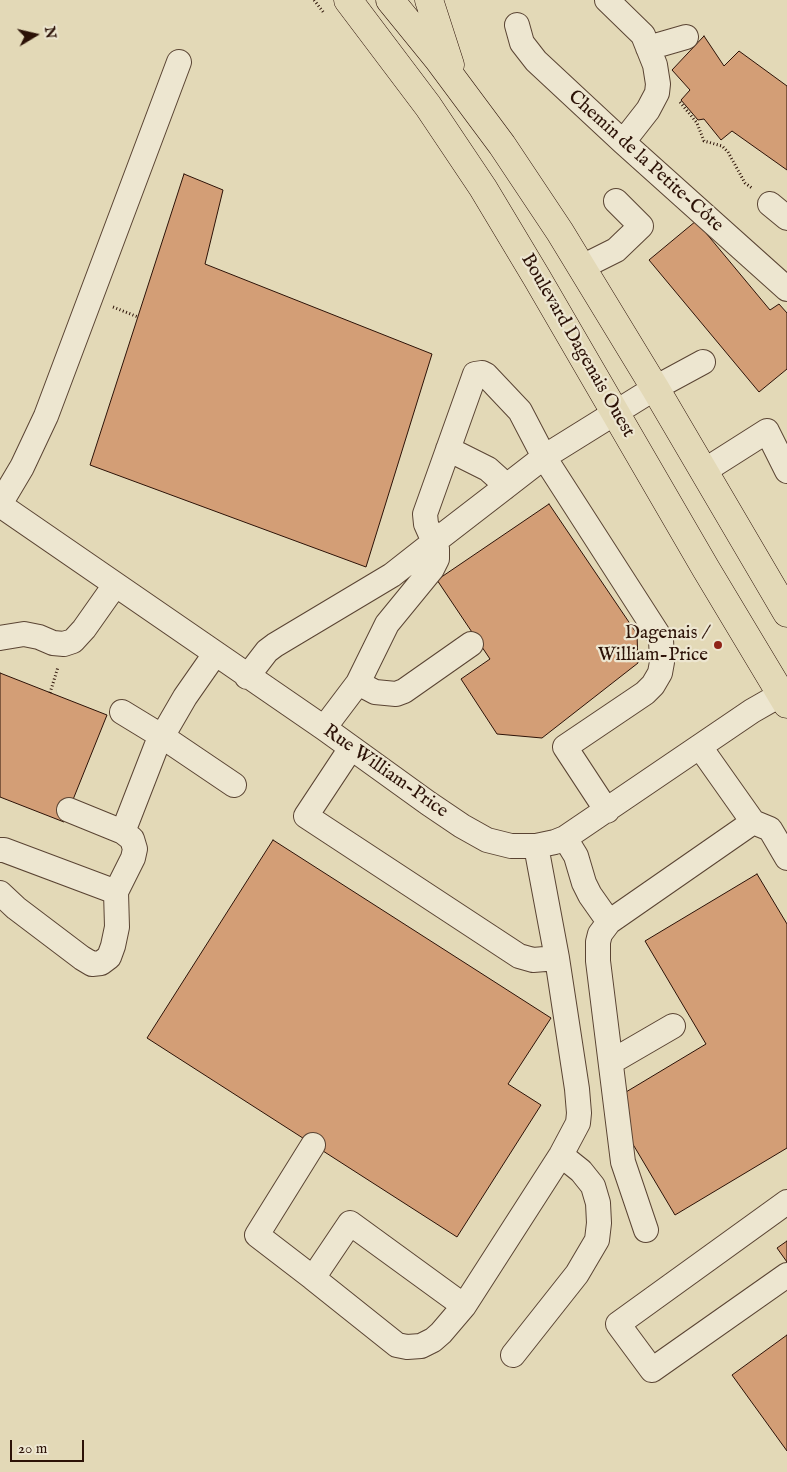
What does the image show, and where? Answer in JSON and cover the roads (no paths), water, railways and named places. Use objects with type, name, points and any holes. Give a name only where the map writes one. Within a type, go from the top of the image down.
[{"type":"main road","points":[[390,0],[502,145],[582,267],[787,613]]},
{"type":"main road","points":[[429,0],[456,83]]},
{"type":"main road","name":"Boulevard Dagenais Ouest","points":[[337,8],[403,72],[457,147],[512,235],[785,697]]},
{"type":"street","points":[[606,0],[641,32],[657,74],[657,92],[648,110],[623,142]]},
{"type":"street","name":"Chemin de la Petite-Côte","points":[[516,25],[522,43],[536,61],[787,289]]},
{"type":"street","points":[[648,48],[686,37]]},
{"type":"street","points":[[0,505],[22,467],[46,416],[179,62]]},
{"type":"street","points":[[582,267],[616,250],[641,226],[616,201]]},
{"type":"street","points":[[248,677],[267,651],[274,645],[392,575],[544,457],[655,388],[703,362]]},
{"type":"street","points":[[324,728],[358,683],[387,624],[432,569],[438,553],[426,524],[425,514],[475,374],[486,375],[520,411],[544,457],[661,639],[662,662],[660,673],[645,694],[565,747],[607,810]]},
{"type":"street","points":[[704,471],[767,431],[787,470]]},
{"type":"street","points":[[448,448],[488,469],[498,478],[504,488]]},
{"type":"street","name":"Rue William-Price","points":[[0,505],[324,728],[462,826],[487,840],[511,846],[536,846],[565,838],[752,711],[785,697]]},
{"type":"street","points":[[0,638],[24,634],[39,637],[53,643],[64,644],[73,641],[84,629],[115,585]]},
{"type":"street","points":[[358,683],[375,692],[396,694],[404,691],[472,644]]},
{"type":"street","points":[[123,832],[156,747],[185,696],[215,654]]},
{"type":"street","points":[[122,712],[234,785]]},
{"type":"street","points":[[700,747],[752,822],[770,829],[787,858]]},
{"type":"street","points":[[350,748],[306,816],[519,956],[533,960],[557,958]]},
{"type":"street","points":[[0,893],[16,908],[92,964],[101,962],[108,957],[113,946],[117,927],[116,892],[133,858],[135,849],[132,839],[123,832],[70,810]]},
{"type":"street","points":[[646,1230],[623,1162],[598,961],[600,934],[609,922],[752,822]]},
{"type":"street","points":[[565,838],[576,856],[584,883],[590,895],[609,922]]},
{"type":"street","points":[[313,1145],[256,1235],[398,1344],[407,1348],[421,1346],[433,1340],[442,1333],[473,1294],[561,1155],[576,1129],[580,1113],[557,958],[536,846]]},
{"type":"street","points":[[0,850],[116,892]]},
{"type":"street","points":[[611,1062],[672,1026]]},
{"type":"street","points":[[513,1355],[577,1274],[597,1240],[600,1224],[598,1203],[593,1186],[581,1171],[561,1155]]},
{"type":"street","points":[[787,1202],[618,1324],[652,1370],[787,1275]]},
{"type":"street","points":[[313,1278],[350,1223],[464,1306]]},
{"type":"place","name":"Dagenais / William-Price","points":[[718,645]]}]
